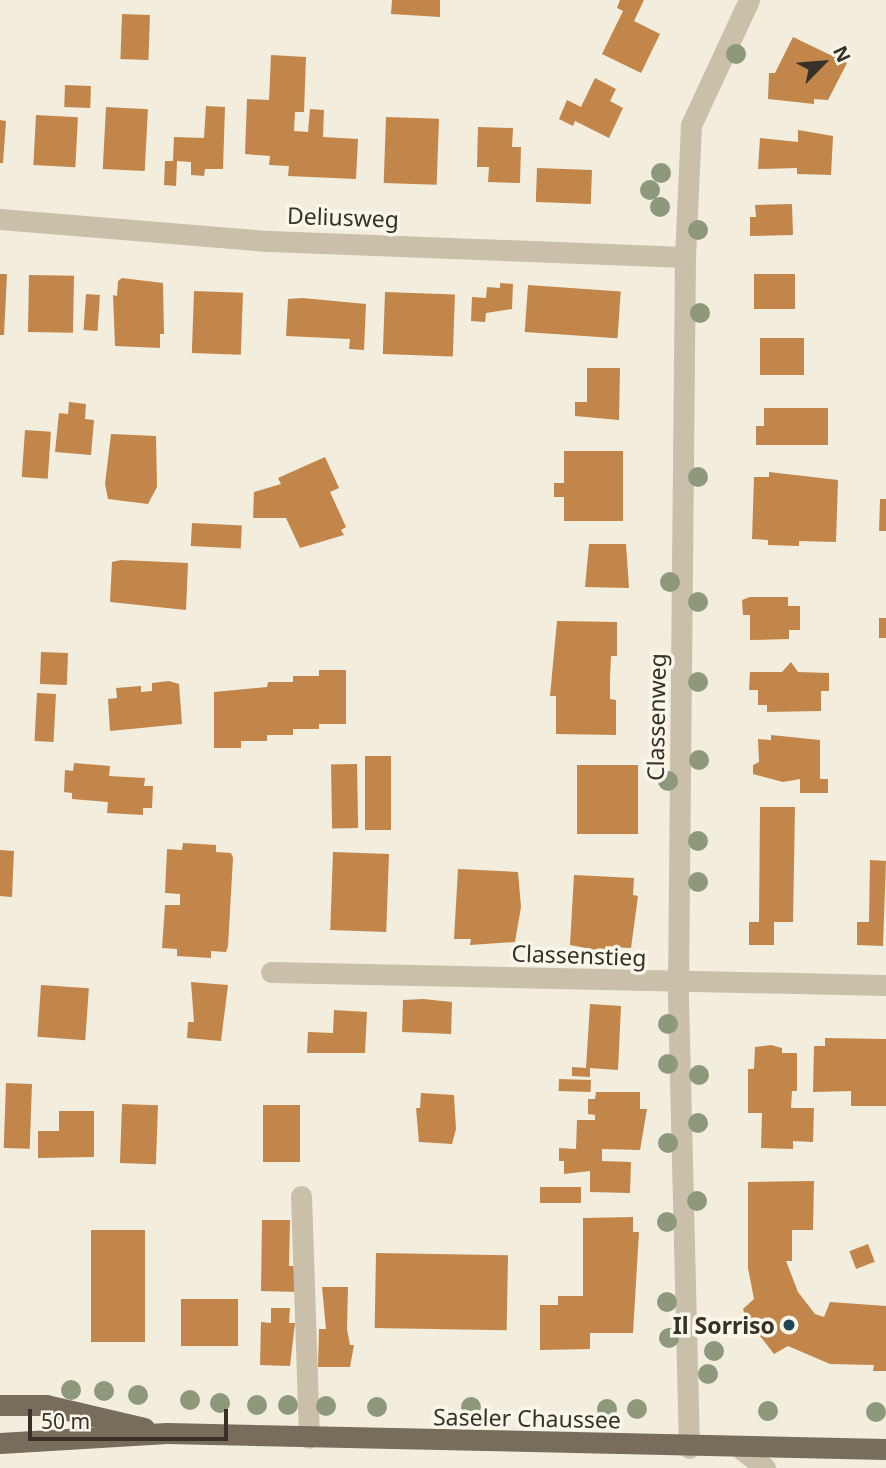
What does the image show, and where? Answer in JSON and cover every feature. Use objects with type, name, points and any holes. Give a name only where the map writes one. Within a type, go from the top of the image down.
[{"type":"main road","name":"Saseler Chaussee","points":[[0,1405],[46,1405],[167,1433]]},
{"type":"main road","name":"Saseler Chaussee","points":[[0,1443],[167,1433],[689,1448],[886,1449]]},
{"type":"street","name":"Classenweg","points":[[689,1448],[678,984],[685,257],[691,125],[749,0]]},
{"type":"street","name":"Deliusweg","points":[[0,219],[270,241],[685,257]]},
{"type":"street","name":"Classenstieg","points":[[271,972],[678,984],[886,985]]},
{"type":"street","points":[[301,1196],[309,1438]]},
{"type":"street","points":[[741,1449],[765,1468]]},
{"type":"building","points":[[392,0],[440,0],[440,17],[391,14]]},
{"type":"building","points":[[620,0],[644,0],[634,21],[660,34],[641,73],[602,54],[623,11],[617,8]]},
{"type":"building","points":[[122,14],[150,15],[148,60],[120,59]]},
{"type":"building","points":[[793,37],[847,63],[828,100],[814,99],[814,104],[768,99],[769,73],[775,73]]},
{"type":"building","points":[[271,55],[306,57],[304,112],[295,112],[294,131],[308,132],[310,109],[324,110],[323,137],[358,139],[356,179],[288,176],[289,166],[269,165],[270,156],[245,154],[247,99],[269,100]]},
{"type":"building","points":[[595,78],[616,89],[610,101],[623,108],[609,138],[575,121],[573,126],[559,119],[567,100],[581,107]]},
{"type":"building","points":[[65,85],[91,86],[90,108],[64,107]]},
{"type":"building","points":[[206,106],[225,107],[223,169],[205,169],[204,176],[191,175],[191,162],[177,161],[176,186],[164,185],[165,161],[173,161],[174,137],[204,138]]},
{"type":"building","points":[[106,107],[148,109],[145,171],[103,169]]},
{"type":"building","points":[[36,115],[78,117],[75,167],[33,165]]},
{"type":"building","points":[[386,117],[439,119],[437,185],[384,183]]},
{"type":"building","points":[[0,120],[6,121],[3,163],[0,163]]},
{"type":"building","points":[[478,127],[513,128],[512,147],[521,147],[520,183],[488,182],[489,167],[477,167]]},
{"type":"building","points":[[798,130],[833,136],[831,175],[797,174],[797,168],[758,169],[760,138],[798,142]]},
{"type":"building","points":[[537,168],[592,170],[591,204],[536,202]]},
{"type":"building","points":[[792,204],[793,235],[750,236],[750,217],[756,217],[755,205]]},
{"type":"building","points":[[0,274],[7,274],[4,335],[0,335]]},
{"type":"building","points":[[754,274],[795,274],[795,309],[754,309]]},
{"type":"building","points":[[29,275],[74,276],[73,333],[28,332]]},
{"type":"building","points":[[122,278],[163,283],[164,334],[160,334],[160,348],[115,346],[113,295],[117,296],[118,281]]},
{"type":"building","points":[[500,283],[513,284],[512,309],[486,313],[485,322],[471,321],[472,297],[486,298],[487,287],[500,288]]},
{"type":"building","points":[[528,285],[621,291],[617,338],[525,332]]},
{"type":"building","points":[[194,291],[243,293],[241,355],[192,353]]},
{"type":"building","points":[[385,292],[455,294],[453,356],[383,354]]},
{"type":"building","points":[[86,294],[100,295],[97,331],[83,330]]},
{"type":"building","points":[[288,299],[366,304],[364,350],[349,349],[350,339],[286,336]]},
{"type":"building","points":[[760,338],[804,338],[804,375],[760,375]]},
{"type":"building","points":[[587,368],[620,368],[619,420],[575,416],[575,402],[587,402]]},
{"type":"building","points":[[69,402],[86,404],[85,419],[94,420],[91,455],[55,452],[59,413],[68,414]]},
{"type":"building","points":[[764,408],[828,408],[828,445],[756,445],[756,426],[764,426]]},
{"type":"building","points":[[25,430],[51,432],[48,479],[22,477]]},
{"type":"building","points":[[111,434],[156,436],[157,487],[148,504],[108,499],[105,484]]},
{"type":"building","points":[[564,451],[623,451],[623,521],[564,521],[564,497],[554,497],[554,483],[564,483]]},
{"type":"building","points":[[325,457],[339,488],[330,492],[346,527],[341,530],[344,535],[300,548],[286,518],[253,518],[254,492],[281,484],[278,478]]},
{"type":"building","points":[[769,472],[838,480],[836,542],[799,541],[799,546],[768,545],[768,540],[752,539],[754,477],[769,477]]},
{"type":"building","points":[[880,499],[886,499],[886,531],[879,531]]},
{"type":"building","points":[[192,523],[242,526],[241,549],[191,546]]},
{"type":"building","points":[[589,544],[626,544],[629,588],[585,587]]},
{"type":"building","points":[[121,560],[188,563],[186,610],[110,602],[112,562]]},
{"type":"building","points":[[750,597],[788,597],[788,606],[800,606],[800,630],[789,630],[789,639],[750,640],[750,615],[743,615],[742,600]]},
{"type":"building","points":[[879,618],[886,618],[886,638],[879,638]]},
{"type":"building","points":[[557,621],[617,622],[617,656],[611,656],[610,678],[610,699],[616,700],[616,735],[556,734],[556,696],[550,696]]},
{"type":"building","points":[[41,652],[68,653],[67,685],[40,684]]},
{"type":"building","points":[[791,662],[798,672],[829,673],[829,691],[821,691],[821,711],[767,712],[767,705],[758,705],[758,690],[749,690],[750,672],[782,672]]},
{"type":"building","points":[[319,670],[346,670],[346,724],[319,724],[319,729],[293,729],[293,735],[267,735],[267,741],[241,741],[241,748],[214,748],[214,692],[267,687],[268,682],[293,682],[293,676],[319,676]]},
{"type":"building","points":[[169,681],[179,684],[182,724],[110,731],[108,699],[117,698],[116,688],[141,686],[141,692],[152,691],[152,683]]},
{"type":"building","points":[[37,693],[56,694],[53,742],[34,741]]},
{"type":"building","points":[[771,735],[820,740],[820,779],[828,779],[828,793],[800,793],[800,779],[783,782],[753,774],[753,765],[759,762],[758,739],[771,740]]},
{"type":"building","points":[[365,756],[391,756],[391,830],[365,830]]},
{"type":"building","points":[[74,763],[110,766],[109,776],[145,778],[144,786],[153,786],[152,808],[143,808],[143,815],[107,813],[108,802],[72,799],[72,793],[64,792],[65,770],[73,771]]},
{"type":"building","points":[[331,764],[357,764],[358,828],[332,828]]},
{"type":"building","points":[[577,765],[638,765],[638,834],[577,834]]},
{"type":"building","points":[[760,807],[795,807],[793,922],[774,922],[774,945],[749,945],[749,922],[759,922]]},
{"type":"building","points":[[183,843],[216,845],[216,852],[231,853],[233,858],[228,946],[226,952],[211,951],[211,958],[177,956],[177,949],[162,948],[165,905],[180,905],[180,894],[165,893],[167,849],[182,850]]},
{"type":"building","points":[[0,850],[14,851],[12,897],[0,896]]},
{"type":"building","points":[[333,852],[389,854],[386,932],[330,930]]},
{"type":"building","points":[[870,860],[886,861],[883,946],[857,945],[857,922],[869,922]]},
{"type":"building","points":[[458,869],[518,872],[521,907],[515,942],[470,945],[471,939],[454,939]]},
{"type":"building","points":[[574,875],[634,878],[633,895],[638,896],[631,948],[613,947],[612,953],[570,945]]},
{"type":"building","points":[[191,982],[228,985],[221,1041],[187,1038],[188,1022],[194,1022]]},
{"type":"building","points":[[41,985],[89,988],[85,1040],[37,1037]]},
{"type":"building","points":[[403,1000],[452,1002],[451,1034],[402,1032]]},
{"type":"building","points":[[590,1004],[621,1006],[618,1070],[590,1068],[590,1077],[572,1076],[572,1067],[586,1068]]},
{"type":"building","points":[[334,1010],[367,1012],[365,1053],[307,1053],[308,1032],[333,1033]]},
{"type":"building","points":[[825,1038],[886,1039],[886,1106],[851,1106],[851,1091],[813,1092],[814,1046],[825,1046]]},
{"type":"building","points":[[771,1045],[782,1048],[782,1053],[797,1053],[797,1091],[792,1091],[791,1108],[814,1108],[813,1142],[793,1141],[793,1149],[761,1148],[762,1113],[748,1113],[748,1069],[754,1069],[755,1047]]},
{"type":"building","points":[[559,1079],[591,1080],[591,1092],[559,1091]]},
{"type":"building","points":[[6,1083],[32,1084],[30,1149],[4,1148]]},
{"type":"building","points":[[596,1092],[640,1092],[640,1109],[647,1109],[640,1150],[602,1149],[602,1161],[631,1162],[630,1193],[590,1192],[590,1171],[564,1174],[564,1161],[559,1161],[559,1148],[576,1149],[577,1120],[595,1120],[595,1115],[588,1114],[588,1099],[595,1099]]},
{"type":"building","points":[[421,1093],[454,1095],[456,1129],[452,1144],[419,1142],[416,1108],[420,1108]]},
{"type":"building","points":[[122,1104],[158,1105],[156,1164],[120,1163]]},
{"type":"building","points":[[263,1105],[300,1105],[300,1162],[263,1162]]},
{"type":"building","points":[[59,1111],[94,1111],[94,1157],[38,1158],[38,1131],[59,1131]]},
{"type":"building","points":[[814,1181],[813,1230],[792,1230],[792,1261],[786,1261],[798,1292],[815,1314],[824,1317],[830,1302],[886,1306],[886,1371],[873,1371],[874,1365],[830,1364],[788,1346],[774,1354],[746,1318],[743,1309],[754,1299],[748,1268],[748,1182]]},
{"type":"building","points":[[540,1187],[581,1187],[581,1203],[540,1203]]},
{"type":"building","points":[[633,1217],[633,1232],[639,1232],[633,1333],[590,1333],[590,1349],[540,1350],[540,1305],[558,1305],[558,1296],[583,1296],[583,1218]]},
{"type":"building","points":[[262,1220],[290,1220],[289,1266],[298,1266],[298,1292],[261,1291]]},
{"type":"building","points":[[91,1230],[145,1230],[145,1342],[91,1342]]},
{"type":"building","points":[[868,1244],[875,1262],[856,1269],[849,1251]]},
{"type":"building","points":[[376,1253],[508,1255],[507,1330],[375,1328]]},
{"type":"building","points":[[322,1287],[348,1287],[347,1329],[350,1345],[354,1345],[350,1367],[318,1367],[319,1329],[326,1329]]},
{"type":"building","points":[[181,1299],[238,1299],[238,1346],[181,1346]]},
{"type":"building","points":[[271,1308],[290,1308],[289,1323],[295,1323],[290,1366],[260,1365],[261,1322],[271,1323]]},
{"type":"place","name":"Il Sorriso","points":[[789,1325]]}]
